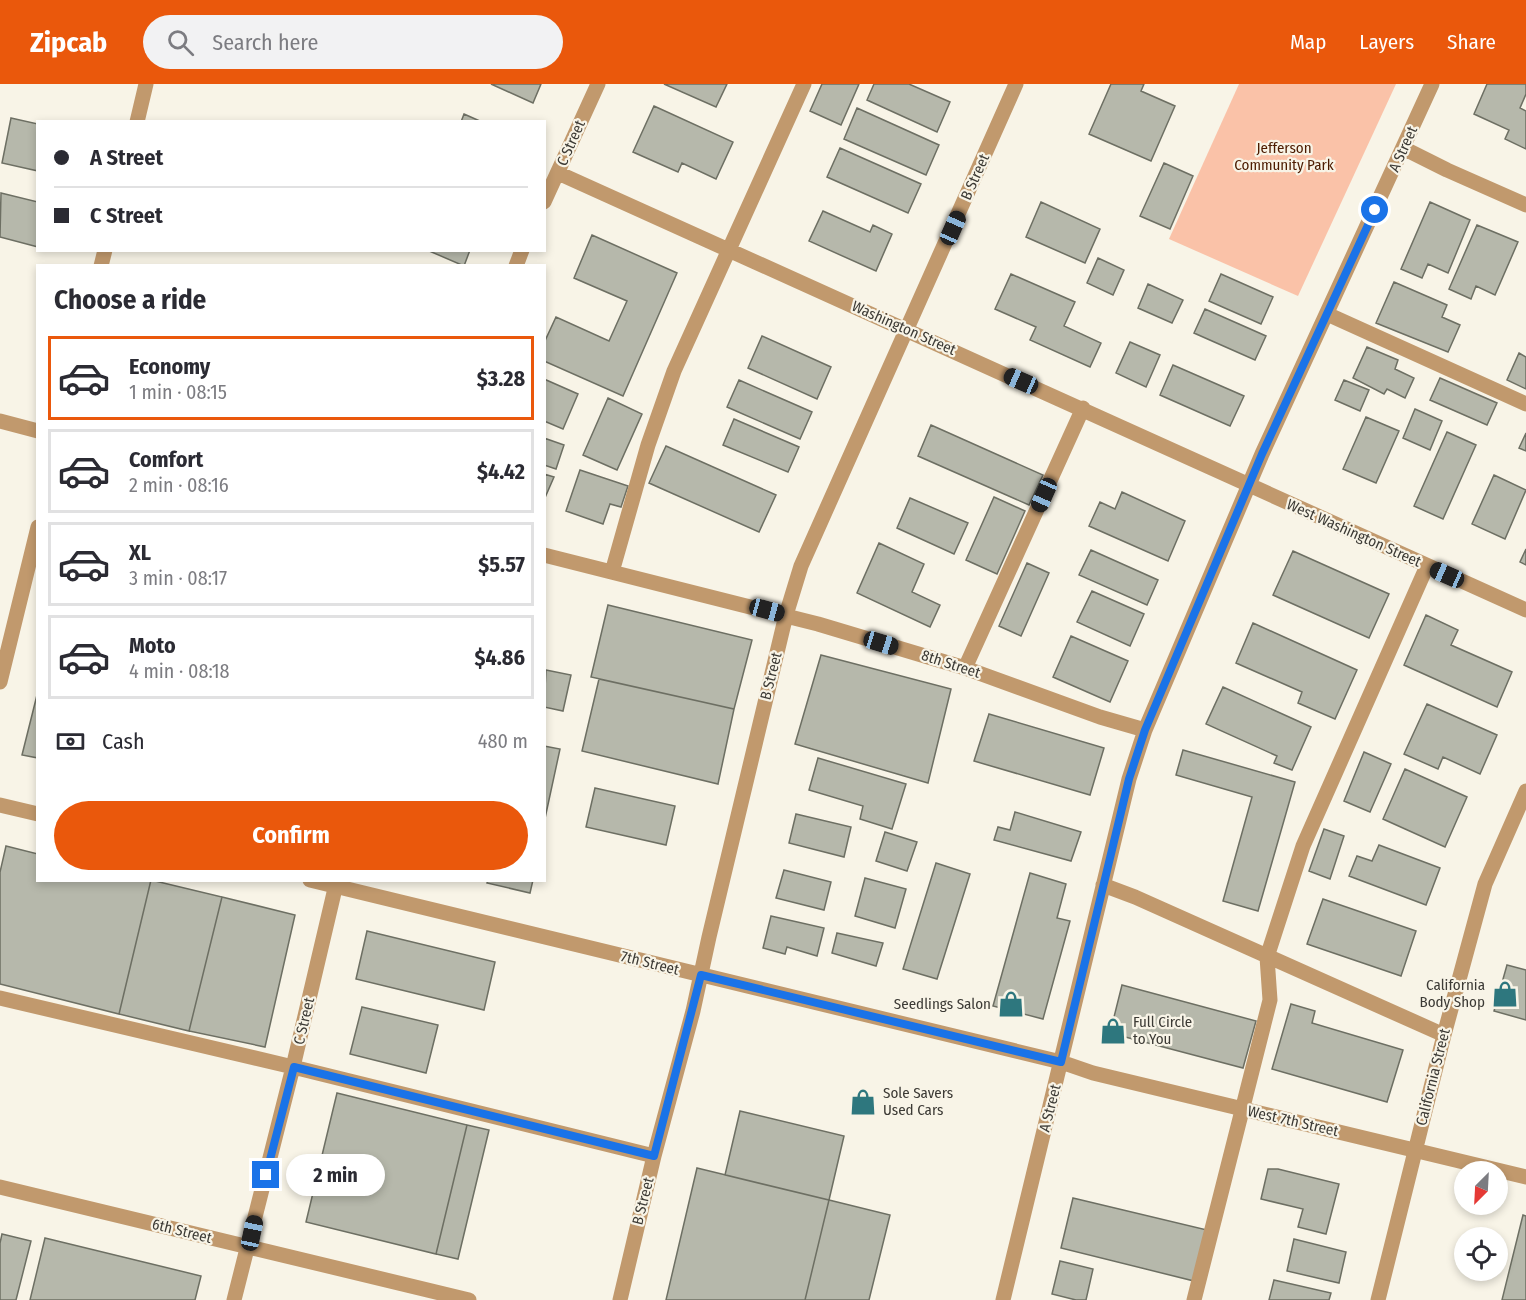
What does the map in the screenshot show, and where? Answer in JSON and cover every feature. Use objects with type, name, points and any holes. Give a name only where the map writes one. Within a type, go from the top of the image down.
[{"type":"street","points":[[137,120],[146,84]]},
{"type":"street","name":"C Street","points":[[546,198],[598,84]]},
{"type":"street","points":[[612,572],[648,445],[674,371],[804,84]]},
{"type":"street","name":"B Street","points":[[620,1300],[654,1156],[701,975],[786,615],[801,566],[1016,84]]},
{"type":"street","name":"A Street","points":[[1003,1300],[1129,779],[1145,730],[1248,486],[1432,84]]},
{"type":"street","points":[[1403,148],[1526,205]]},
{"type":"street","name":"Washington Street","points":[[558,173],[1083,408],[1248,486]]},
{"type":"street","points":[[1327,314],[1526,404]]},
{"type":"street","points":[[965,668],[1083,408]]},
{"type":"street","points":[[0,421],[36,430]]},
{"type":"street","name":"West Washington Street","points":[[1248,486],[1526,610]]},
{"type":"street","points":[[0,682],[36,535]]},
{"type":"street","name":"8th Street","points":[[546,556],[786,615],[965,668],[1100,717],[1145,730]]},
{"type":"street","points":[[1194,1300],[1270,1000],[1267,957],[1303,846],[1427,566]]},
{"type":"street","name":"California Street","points":[[1378,1300],[1444,1035],[1485,884],[1526,791]]},
{"type":"street","points":[[0,805],[36,814]]},
{"type":"street","name":"C Street","points":[[234,1300],[294,1067],[336,884]]},
{"type":"street","name":"7th Street","points":[[336,884],[1061,1062]]},
{"type":"street","points":[[1103,885],[1135,897],[1444,1035]]},
{"type":"street","points":[[0,998],[294,1067],[654,1156]]},
{"type":"street","name":"West 7th Street","points":[[1061,1062],[1094,1073],[1526,1177]]},
{"type":"street","name":"6th Street","points":[[0,1186],[469,1300]]},
{"type":"green space","name":"Jefferson Community Park","points":[[1239,84],[1396,84],[1298,296],[1169,239]]},
{"type":"building","points":[[491,84],[541,84],[533,103]]},
{"type":"building","points":[[664,84],[727,84],[716,107]]},
{"type":"building","points":[[822,84],[859,84],[841,125],[810,111]]},
{"type":"building","points":[[874,84],[909,84],[950,102],[937,132],[867,100]]},
{"type":"building","points":[[1111,84],[1144,84],[1141,91],[1175,106],[1151,161],[1089,134]]},
{"type":"building","points":[[1487,84],[1526,84],[1526,94],[1520,108],[1526,111],[1526,149],[1505,139],[1509,130],[1474,114]]},
{"type":"building","points":[[654,106],[733,142],[716,179],[682,163],[678,172],[633,152]]},
{"type":"building","points":[[857,108],[939,145],[926,175],[844,139]]},
{"type":"building","points":[[464,114],[478,120],[462,120]]},
{"type":"building","points":[[11,118],[36,124],[36,171],[2,163]]},
{"type":"building","points":[[840,148],[921,184],[908,213],[827,177]]},
{"type":"building","points":[[1164,163],[1193,176],[1170,229],[1140,216]]},
{"type":"building","points":[[1,193],[36,202],[36,246],[0,237]]},
{"type":"building","points":[[1041,202],[1100,229],[1085,263],[1026,237]]},
{"type":"building","points":[[1430,202],[1470,220],[1448,273],[1428,264],[1422,278],[1401,269]]},
{"type":"building","points":[[823,211],[870,232],[873,225],[892,234],[876,271],[809,241]]},
{"type":"building","points":[[1477,225],[1518,242],[1495,295],[1476,286],[1471,299],[1449,289]]},
{"type":"building","points":[[592,235],[677,273],[623,396],[546,362],[546,339],[556,317],[609,341],[627,301],[574,278]]},
{"type":"building","points":[[432,252],[469,252],[465,264],[459,264]]},
{"type":"building","points":[[1098,258],[1124,270],[1113,295],[1087,283]]},
{"type":"building","points":[[1011,274],[1075,302],[1064,326],[1101,343],[1090,367],[1030,340],[1036,327],[995,309]]},
{"type":"building","points":[[1221,274],[1273,297],[1261,324],[1209,301]]},
{"type":"building","points":[[1394,282],[1447,305],[1442,317],[1460,325],[1448,352],[1376,323]]},
{"type":"building","points":[[1148,284],[1183,300],[1172,323],[1138,308]]},
{"type":"building","points":[[1205,309],[1266,336],[1255,360],[1194,333]]},
{"type":"building","points":[[762,336],[831,367],[817,399],[748,368]]},
{"type":"building","points":[[1130,342],[1160,355],[1146,387],[1116,373]]},
{"type":"building","points":[[1367,347],[1398,360],[1395,369],[1414,378],[1405,398],[1387,389],[1384,394],[1353,378]]},
{"type":"building","points":[[1519,353],[1526,357],[1526,389],[1507,380]]},
{"type":"building","points":[[1173,365],[1244,396],[1230,426],[1160,395]]},
{"type":"building","points":[[1440,378],[1497,403],[1487,425],[1430,400]]},
{"type":"building","points":[[546,380],[578,394],[563,429],[546,422]]},
{"type":"building","points":[[739,380],[812,412],[800,439],[727,407]]},
{"type":"building","points":[[1344,380],[1369,390],[1360,411],[1335,400]]},
{"type":"building","points":[[608,398],[642,414],[617,470],[583,455]]},
{"type":"building","points":[[1415,409],[1442,421],[1430,450],[1403,438]]},
{"type":"building","points":[[1366,417],[1399,431],[1376,483],[1343,469]]},
{"type":"building","points":[[734,419],[799,447],[788,472],[723,445]]},
{"type":"building","points":[[931,425],[1043,475],[1029,505],[918,456]]},
{"type":"building","points":[[1447,432],[1476,445],[1443,519],[1414,506]]},
{"type":"building","points":[[1526,433],[1526,451],[1519,448]]},
{"type":"building","points":[[546,439],[564,445],[556,469],[546,466]]},
{"type":"building","points":[[666,446],[776,495],[759,532],[649,483]]},
{"type":"building","points":[[580,470],[628,486],[621,507],[610,504],[603,524],[566,511]]},
{"type":"building","points":[[546,475],[554,477],[546,495]]},
{"type":"building","points":[[1494,475],[1526,490],[1505,539],[1472,524]]},
{"type":"building","points":[[1122,492],[1185,521],[1168,561],[1089,526],[1100,502],[1115,509]]},
{"type":"building","points":[[994,497],[1025,511],[997,574],[966,560]]},
{"type":"building","points":[[910,498],[968,523],[954,554],[897,528]]},
{"type":"building","points":[[879,543],[924,564],[912,592],[940,605],[930,627],[857,593]]},
{"type":"building","points":[[1526,549],[1526,565],[1520,562]]},
{"type":"building","points":[[1091,550],[1158,580],[1147,605],[1079,575]]},
{"type":"building","points":[[1293,551],[1389,594],[1369,638],[1273,595]]},
{"type":"building","points":[[1027,563],[1049,573],[1021,636],[999,626]]},
{"type":"building","points":[[1092,591],[1144,614],[1130,646],[1077,622]]},
{"type":"building","points":[[608,605],[752,640],[734,709],[591,677]]},
{"type":"building","points":[[1426,615],[1458,630],[1451,645],[1512,672],[1497,707],[1404,665]]},
{"type":"building","points":[[1253,623],[1357,670],[1335,719],[1298,703],[1302,692],[1236,663]]},
{"type":"building","points":[[1071,636],[1128,661],[1110,702],[1053,677]]},
{"type":"building","points":[[821,655],[951,689],[928,783],[795,744]]},
{"type":"building","points":[[546,670],[571,675],[563,711],[546,707]]},
{"type":"building","points":[[599,679],[734,709],[718,784],[582,751]]},
{"type":"building","points":[[1223,687],[1311,727],[1292,770],[1274,763],[1277,756],[1206,724]]},
{"type":"building","points":[[36,699],[36,758],[22,755]]},
{"type":"building","points":[[1427,704],[1497,735],[1480,774],[1443,757],[1438,769],[1404,754]]},
{"type":"building","points":[[989,714],[1104,748],[1090,795],[974,761]]},
{"type":"building","points":[[546,746],[560,749],[546,814]]},
{"type":"building","points":[[1183,750],[1295,782],[1258,911],[1223,901],[1252,797],[1176,775]]},
{"type":"building","points":[[1364,752],[1391,764],[1370,812],[1344,801]]},
{"type":"building","points":[[818,758],[906,784],[892,829],[860,819],[863,806],[809,790]]},
{"type":"building","points":[[1405,769],[1467,797],[1445,847],[1383,819]]},
{"type":"building","points":[[595,788],[675,806],[666,845],[586,827]]},
{"type":"building","points":[[1015,812],[1081,832],[1071,861],[994,840],[998,827],[1010,830]]},
{"type":"building","points":[[796,814],[851,827],[844,857],[789,843]]},
{"type":"building","points":[[1324,829],[1344,836],[1330,879],[1309,871]]},
{"type":"building","points":[[885,832],[917,842],[907,871],[876,861]]},
{"type":"building","points":[[1379,845],[1440,868],[1426,905],[1349,876],[1357,856],[1372,861]]},
{"type":"building","points":[[6,846],[36,854],[36,882],[151,882],[119,1014],[0,984],[0,872]]},
{"type":"building","points":[[936,863],[970,874],[937,979],[903,969]]},
{"type":"building","points":[[784,870],[831,882],[824,910],[776,898]]},
{"type":"building","points":[[1030,873],[1066,884],[1057,918],[1070,921],[1043,1019],[993,1006]]},
{"type":"building","points":[[865,878],[906,889],[895,928],[855,916]]},
{"type":"building","points":[[151,882],[159,882],[222,897],[189,1031],[119,1014]]},
{"type":"building","points":[[487,882],[533,882],[530,893]]},
{"type":"building","points":[[222,897],[295,915],[265,1047],[189,1031]]},
{"type":"building","points":[[1323,899],[1416,931],[1401,976],[1307,944]]},
{"type":"building","points":[[771,916],[824,928],[817,956],[787,947],[785,954],[763,948]]},
{"type":"building","points":[[367,931],[495,962],[484,1010],[356,979]]},
{"type":"building","points":[[837,933],[883,943],[876,966],[832,953]]},
{"type":"building","points":[[1507,965],[1526,970],[1526,1020],[1494,1011]]},
{"type":"building","points":[[1122,985],[1256,1021],[1243,1068],[1110,1033]]},
{"type":"building","points":[[1291,1004],[1315,1011],[1312,1023],[1403,1050],[1387,1102],[1272,1069]]},
{"type":"building","points":[[362,1007],[438,1025],[426,1073],[350,1054]]},
{"type":"building","points":[[337,1093],[467,1125],[436,1254],[306,1222]]},
{"type":"building","points":[[740,1111],[844,1136],[829,1200],[725,1175]]},
{"type":"building","points":[[467,1125],[489,1130],[458,1259],[436,1254]]},
{"type":"building","points":[[697,1168],[829,1200],[805,1300],[666,1300]]},
{"type":"building","points":[[1268,1169],[1278,1169],[1339,1184],[1326,1234],[1298,1227],[1303,1209],[1261,1199]]},
{"type":"building","points":[[1073,1198],[1207,1230],[1194,1281],[1061,1248]]},
{"type":"building","points":[[829,1200],[890,1215],[869,1300],[805,1300]]},
{"type":"building","points":[[1523,1215],[1526,1216],[1526,1300],[1502,1300]]},
{"type":"building","points":[[2,1234],[31,1241],[16,1300],[0,1300]]},
{"type":"building","points":[[45,1238],[201,1276],[195,1300],[30,1300]]},
{"type":"building","points":[[1294,1239],[1346,1252],[1339,1283],[1287,1271]]},
{"type":"building","points":[[1060,1261],[1093,1269],[1086,1300],[1052,1294]]},
{"type":"building","points":[[1274,1280],[1331,1293],[1329,1300],[1269,1300]]},
{"type":"place","name":"California Body Shop","points":[[1505,994]]},
{"type":"place","name":"Seedlings Salon","points":[[1011,1004]]},
{"type":"place","name":"Full Circle to You","points":[[1113,1031]]},
{"type":"place","name":"Sole Savers Used Cars","points":[[863,1102]]},
{"type":"route","points":[[266,1175],[294,1067],[654,1156],[701,975],[1061,1062],[1129,779],[1145,730],[1262,454],[1375,210]]}]
